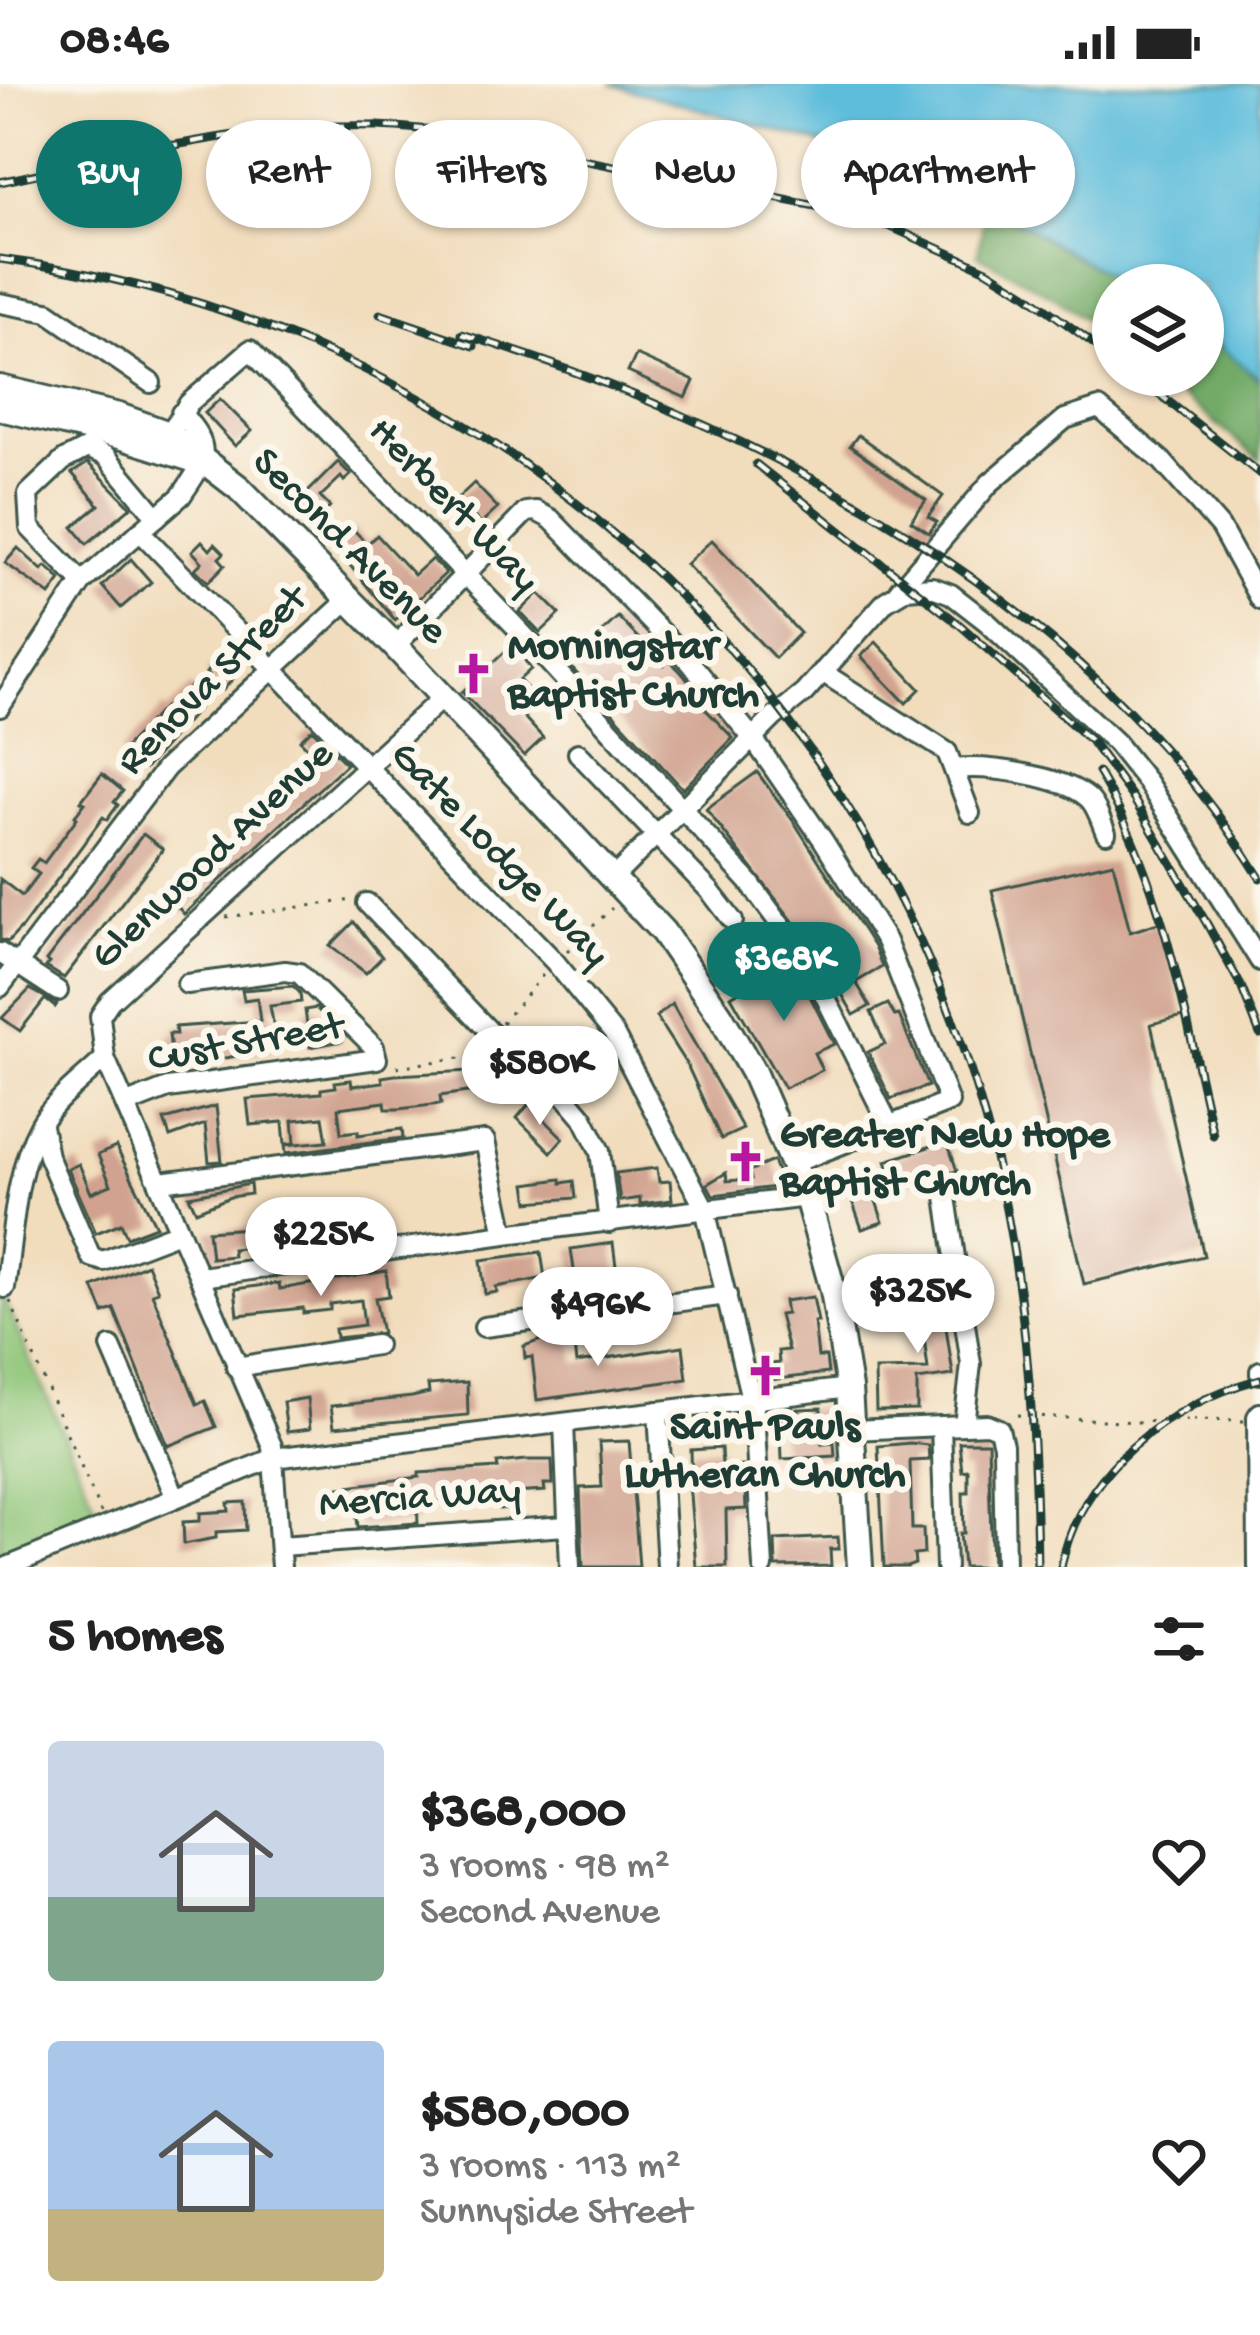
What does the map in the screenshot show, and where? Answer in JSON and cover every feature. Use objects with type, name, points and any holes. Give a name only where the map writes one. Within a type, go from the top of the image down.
[{"type":"main road","name":"Second Avenue","points":[[0,388],[175,424],[203,462],[269,515],[395,646],[616,891],[663,932],[720,1015],[760,1086],[807,1197],[832,1290],[849,1388],[860,1567]]},
{"type":"main road","name":"Second Avenue","points":[[0,408],[203,462]]},
{"type":"street","points":[[0,302],[48,311],[152,383]]},
{"type":"street","name":"Herbert Way","points":[[175,424],[250,350],[466,575],[749,882],[808,964],[889,1125]]},
{"type":"street","points":[[616,891],[655,837],[896,594],[990,482],[1065,419],[1099,409],[1162,460],[1220,527],[1260,600]]},
{"type":"street","points":[[82,582],[30,528],[28,494],[64,460],[92,448],[106,456],[157,517]]},
{"type":"street","points":[[0,707],[82,582],[182,496],[203,462]]},
{"type":"street","points":[[395,646],[526,512],[536,511],[551,519],[689,662],[754,740],[886,941],[949,1102],[794,1163]]},
{"type":"street","name":"Gate Lodge Way","points":[[140,531],[555,962],[614,1034],[705,1209],[750,1399],[763,1567]]},
{"type":"street","points":[[896,594],[913,587],[932,587],[961,601],[1117,743],[1148,782],[1260,961]]},
{"type":"street","name":"Renova Street","points":[[0,987],[8,959],[166,768],[348,600]]},
{"type":"street","points":[[822,672],[946,752],[970,813]]},
{"type":"street","name":"Glenwood Avenue","points":[[105,1058],[100,1034],[104,1008],[442,698]]},
{"type":"street","points":[[578,753],[733,921]]},
{"type":"street","points":[[955,769],[978,766],[1069,785],[1092,801],[1106,833]]},
{"type":"street","points":[[367,903],[493,1035],[566,1097],[583,1118],[600,1150],[608,1223]]},
{"type":"street","points":[[8,959],[58,991]]},
{"type":"street","name":"Cust Street","points":[[127,1104],[168,1088],[377,1059],[374,1047],[298,973],[188,984]]},
{"type":"street","points":[[5,1288],[27,1157],[42,1122],[105,1058],[272,1447],[280,1567]]},
{"type":"street","points":[[42,1122],[48,1156],[91,1257],[103,1262],[179,1232]]},
{"type":"street","points":[[160,1182],[485,1141],[505,1234]]},
{"type":"street","points":[[200,1276],[807,1197]]},
{"type":"street","points":[[946,1197],[971,1364],[964,1425]]},
{"type":"street","points":[[484,1328],[728,1295]]},
{"type":"street","points":[[236,1367],[376,1345]]},
{"type":"street","points":[[111,1346],[175,1496]]},
{"type":"street","points":[[7,1567],[273,1458],[849,1388]]},
{"type":"street","points":[[658,1411],[667,1567]]},
{"type":"street","points":[[1258,1415],[1258,1563]]},
{"type":"street","points":[[564,1423],[570,1567]]},
{"type":"street","points":[[852,1430],[987,1424],[999,1429],[1003,1436],[1005,1567]]},
{"type":"street","points":[[940,1426],[946,1567]]},
{"type":"street","name":"Mercia Way","points":[[280,1546],[566,1526]]},
{"type":"path","points":[[557,960],[616,891]]},
{"type":"path","points":[[216,919],[347,899],[367,903]]},
{"type":"path","points":[[498,1029],[552,965]]},
{"type":"path","points":[[397,1067],[473,1056],[489,1040]]},
{"type":"path","points":[[5,1288],[102,1514]]},
{"type":"path","points":[[1017,1415],[1137,1422],[1248,1421],[1258,1415]]},
{"type":"green space","points":[[982,228],[1027,228],[1092,266],[1092,325],[1058,299],[978,255]]},
{"type":"green space","points":[[1224,347],[1260,382],[1260,460],[1182,396],[1224,396]]},
{"type":"green space","points":[[0,1292],[98,1511],[0,1553]]},
{"type":"water","points":[[610,84],[1260,84],[1260,379],[1224,350],[1224,264],[1092,265],[1029,228],[1075,228],[1075,120],[801,120],[801,138],[777,131],[777,120],[738,120]]},
{"type":"building","points":[[636,355],[694,381],[686,398],[628,372]]},
{"type":"building","points":[[220,399],[252,431],[235,446],[205,413]]},
{"type":"building","points":[[858,435],[943,496],[928,517],[937,522],[929,533],[911,521],[926,500],[850,446]]},
{"type":"building","points":[[338,462],[351,475],[344,481],[341,477],[320,497],[330,507],[318,519],[297,503]]},
{"type":"building","points":[[88,463],[131,507],[87,544],[73,527],[99,505],[72,473]]},
{"type":"building","points":[[474,483],[498,508],[481,524],[457,499]]},
{"type":"building","points":[[353,529],[367,544],[377,535],[414,575],[432,559],[446,573],[395,620],[334,546]]},
{"type":"building","points":[[712,540],[800,633],[775,658],[686,564]]},
{"type":"building","points":[[202,541],[210,550],[215,544],[224,553],[219,558],[225,565],[208,582],[195,569],[202,562],[192,551]]},
{"type":"building","points":[[18,548],[61,580],[50,595],[5,563]]},
{"type":"building","points":[[131,559],[151,582],[121,608],[102,586]]},
{"type":"building","points":[[539,593],[560,614],[540,633],[520,612]]},
{"type":"building","points":[[618,617],[664,665],[669,660],[680,671],[693,686],[688,691],[733,738],[683,789],[568,664]]},
{"type":"building","points":[[876,642],[920,689],[906,703],[861,656]]},
{"type":"building","points":[[231,644],[248,662],[223,690],[206,673]]},
{"type":"building","points":[[513,644],[531,669],[519,680],[539,701],[523,716],[543,738],[524,756],[462,692]]},
{"type":"building","points":[[191,686],[205,701],[145,769],[121,752],[164,707],[167,711]]},
{"type":"building","points":[[312,729],[346,764],[184,914],[170,898],[320,760],[300,740]]},
{"type":"building","points":[[757,772],[794,822],[882,967],[856,982],[870,1006],[854,1015],[820,956],[706,809]]},
{"type":"building","points":[[102,774],[123,791],[114,802],[118,805],[107,820],[103,817],[23,926],[8,942],[0,940],[0,879],[22,896],[39,874],[31,868],[38,859],[44,863]]},
{"type":"building","points":[[143,834],[163,849],[64,978],[46,967],[46,961]]},
{"type":"building","points":[[1113,862],[1130,932],[1161,922],[1184,1016],[1151,1024],[1204,1256],[1084,1284],[992,890]]},
{"type":"building","points":[[354,922],[382,957],[366,973],[330,946]]},
{"type":"building","points":[[786,962],[806,988],[834,1044],[814,1053],[822,1070],[784,1088],[731,996]]},
{"type":"building","points":[[293,986],[301,1002],[270,1006],[278,1049],[207,1061],[204,1057],[172,1061],[169,1034],[176,1034],[175,1027],[260,1021],[257,998],[244,1000],[242,990]]},
{"type":"building","points":[[30,989],[57,1004],[45,999],[20,1031],[2,1018]]},
{"type":"building","points":[[672,1004],[743,1129],[721,1139],[688,1067],[656,1017]]},
{"type":"building","points":[[888,1004],[899,1015],[928,1086],[891,1099],[868,1052],[885,1044],[871,1012]]},
{"type":"building","points":[[316,1008],[341,1033],[342,1041],[310,1047],[305,1010]]},
{"type":"building","points":[[471,1071],[474,1091],[440,1096],[441,1104],[386,1109],[385,1102],[338,1108],[341,1133],[402,1129],[403,1138],[286,1153],[285,1145],[327,1141],[323,1117],[293,1120],[295,1143],[285,1144],[283,1122],[250,1125],[247,1099],[321,1093],[321,1089],[336,1087],[335,1082],[351,1080],[352,1086],[383,1082],[382,1077],[395,1075]]},
{"type":"building","points":[[529,1104],[563,1138],[551,1152],[517,1118]]},
{"type":"building","points":[[216,1106],[222,1161],[209,1162],[205,1124],[170,1137],[164,1120]]},
{"type":"building","points":[[947,1141],[957,1171],[894,1186],[886,1161]]},
{"type":"building","points":[[116,1147],[156,1226],[127,1237],[121,1223],[96,1233],[68,1169],[79,1164],[91,1193],[111,1185],[98,1155]]},
{"type":"building","points":[[773,1161],[783,1186],[713,1195],[707,1184],[726,1173],[727,1181],[751,1179],[749,1171]]},
{"type":"building","points":[[657,1168],[659,1182],[670,1181],[672,1200],[620,1201],[616,1173]]},
{"type":"building","points":[[561,1179],[562,1183],[574,1181],[576,1198],[529,1202],[526,1184]]},
{"type":"building","points":[[250,1184],[251,1194],[196,1211],[189,1196]]},
{"type":"building","points":[[871,1186],[883,1222],[862,1229],[849,1192]]},
{"type":"building","points":[[273,1210],[273,1214],[305,1212],[306,1216],[348,1211],[351,1235],[232,1249],[233,1256],[211,1258],[208,1231],[262,1227],[261,1212]]},
{"type":"building","points":[[613,1243],[617,1274],[575,1277],[571,1249]]},
{"type":"building","points":[[541,1252],[545,1278],[496,1287],[497,1292],[485,1294],[481,1260]]},
{"type":"building","points":[[147,1264],[158,1291],[152,1293],[197,1404],[205,1401],[216,1427],[168,1446],[114,1309],[104,1313],[93,1287]]},
{"type":"building","points":[[386,1271],[389,1296],[375,1298],[382,1333],[336,1338],[335,1329],[364,1325],[361,1300],[330,1304],[330,1310],[238,1315],[235,1289],[279,1283],[280,1289]]},
{"type":"building","points":[[940,1286],[953,1375],[917,1380],[917,1410],[876,1411],[875,1370],[928,1369],[922,1322],[913,1323],[909,1295]]},
{"type":"building","points":[[813,1297],[818,1357],[826,1357],[828,1373],[761,1381],[757,1366],[779,1363],[778,1351],[788,1350],[779,1315],[786,1314],[784,1301]]},
{"type":"building","points":[[572,1329],[576,1363],[683,1346],[687,1379],[537,1400],[532,1357],[525,1358],[524,1346]]},
{"type":"building","points":[[467,1382],[468,1415],[334,1427],[331,1406],[412,1397],[429,1393],[428,1385]]},
{"type":"building","points":[[307,1398],[310,1429],[287,1432],[283,1402]]},
{"type":"building","points":[[821,1408],[822,1443],[834,1442],[835,1456],[782,1459],[780,1410]]},
{"type":"building","points":[[629,1441],[639,1567],[583,1567],[580,1488],[602,1487],[599,1442]]},
{"type":"building","points":[[959,1442],[988,1442],[992,1567],[963,1567],[960,1533],[964,1533],[968,1470],[962,1471]]},
{"type":"building","points":[[928,1445],[929,1460],[910,1461],[912,1529],[923,1529],[924,1554],[914,1555],[915,1564],[907,1567],[884,1567],[878,1446]]},
{"type":"building","points":[[721,1448],[722,1467],[744,1466],[746,1509],[726,1510],[727,1567],[696,1567],[691,1450]]},
{"type":"building","points":[[552,1460],[553,1484],[544,1484],[545,1491],[512,1493],[513,1508],[500,1509],[499,1490],[456,1492],[456,1500],[417,1502],[418,1523],[358,1527],[356,1509],[341,1509],[340,1487],[419,1477],[419,1473],[498,1468],[497,1463]]},
{"type":"building","points":[[245,1502],[246,1530],[216,1532],[216,1538],[184,1544],[183,1522],[200,1521],[200,1513],[229,1511],[228,1503]]},
{"type":"building","points":[[838,1537],[839,1549],[830,1549],[831,1566],[776,1567],[775,1540]]},
{"type":"railway","points":[[0,182],[162,147],[272,130],[381,126],[436,131],[826,208],[891,227],[987,270],[1092,343]]},
{"type":"railway","points":[[0,259],[172,295],[335,355],[485,438],[622,541],[742,662],[844,801],[926,953],[985,1119],[1019,1285],[1034,1454],[1037,1567]]},
{"type":"railway","points":[[380,314],[474,346]]},
{"type":"railway","points":[[462,334],[691,419],[803,474],[911,537],[1013,608],[1106,689],[1189,779],[1260,878]]},
{"type":"railway","points":[[1162,396],[1260,474]]},
{"type":"railway","points":[[756,464],[960,625],[1092,742],[1133,798],[1207,924],[1241,986],[1260,1034]]},
{"type":"railway","points":[[1098,772],[1121,814],[1156,902],[1213,1135]]},
{"type":"railway","points":[[1061,1567],[1087,1501],[1133,1446],[1193,1405],[1260,1379]]},
{"type":"place","name":"Morningstar Baptist Church","points":[[474,673]]},
{"type":"place","name":"Greater New Hope Baptist Church","points":[[746,1161]]},
{"type":"place","name":"Saint Pauls Lutheran Church","points":[[765,1375]]}]
